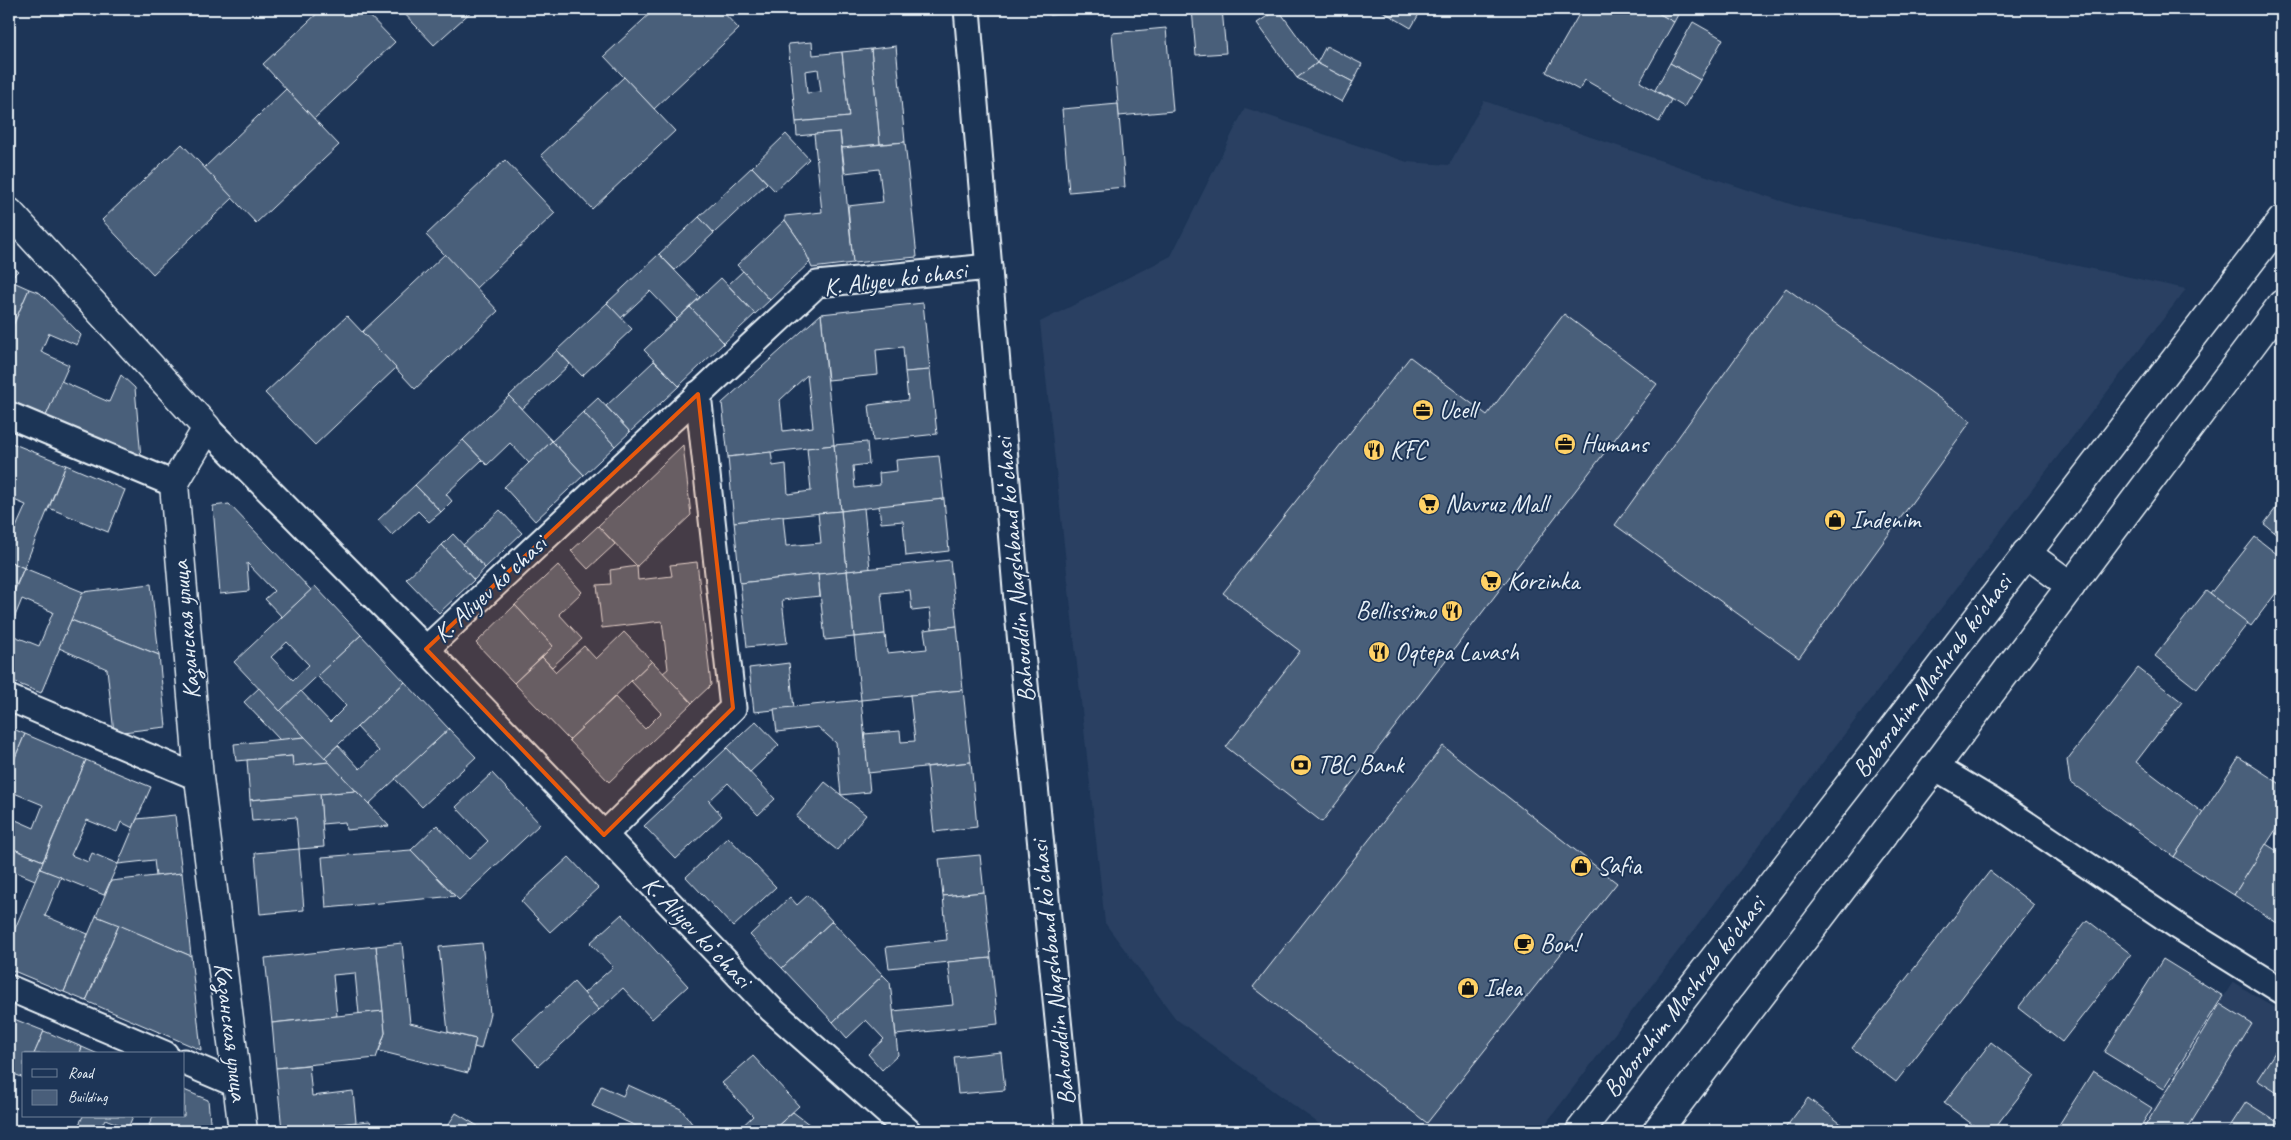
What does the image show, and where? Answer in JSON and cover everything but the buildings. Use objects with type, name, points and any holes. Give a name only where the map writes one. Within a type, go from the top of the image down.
[{"type":"main road","points":[[9,212],[207,428],[174,484]]},
{"type":"main road","name":"Boborahim Mashrab ko'chasi","points":[[1580,1131],[2282,220]]},
{"type":"main road","points":[[1657,1131],[1935,768],[2282,304]]},
{"type":"main road","name":"Казанская улица","points":[[174,484],[199,778],[243,1131]]},
{"type":"main road","points":[[2026,553],[2070,586]]},
{"type":"street","name":"Bahouddin Naqshband koʻchasi","points":[[967,9],[1018,614],[1069,1131]]},
{"type":"street","name":"K. Aliyev koʻchasi","points":[[908,1131],[772,1010],[426,649],[817,284],[988,268]]},
{"type":"street","points":[[604,835],[733,708],[698,394]]},
{"type":"street","points":[[9,415],[174,484]]},
{"type":"street","points":[[207,428],[426,649]]},
{"type":"street","points":[[9,698],[199,778]]},
{"type":"street","points":[[1935,768],[1992,800],[2176,926],[2282,991]]},
{"type":"street","points":[[9,988],[160,1052]]},
{"type":"street","points":[[185,1062],[238,1085]]},
{"type":"highlighted area","points":[[698,394],[733,708],[604,835],[426,649]]},
{"type":"shaded area","name":"Navruz Mall","points":[[1484,101],[1799,207],[2186,289],[1540,1131],[1329,1131],[1176,1019],[1105,923],[1040,322],[1171,256],[1245,108],[1407,162],[1449,165]]},
{"type":"shaded area","points":[[2233,982],[2282,1012],[2282,1131],[2139,1131]]},
{"type":"place","name":"Ucell","points":[[1423,410]]},
{"type":"place","name":"Humans","points":[[1565,444]]},
{"type":"place","name":"KFC","points":[[1374,450]]},
{"type":"place","name":"Navruz Mall","points":[[1429,504]]},
{"type":"place","name":"Indenim","points":[[1835,520]]},
{"type":"place","name":"Korzinka","points":[[1491,581]]},
{"type":"place","name":"Bellissimo","points":[[1452,611]]},
{"type":"place","name":"Oqtepa Lavash","points":[[1379,652]]},
{"type":"place","name":"TBC Bank","points":[[1301,765]]},
{"type":"place","name":"Safia","points":[[1581,866]]},
{"type":"place","name":"Bon!","points":[[1524,944]]},
{"type":"place","name":"Idea","points":[[1468,988]]}]
